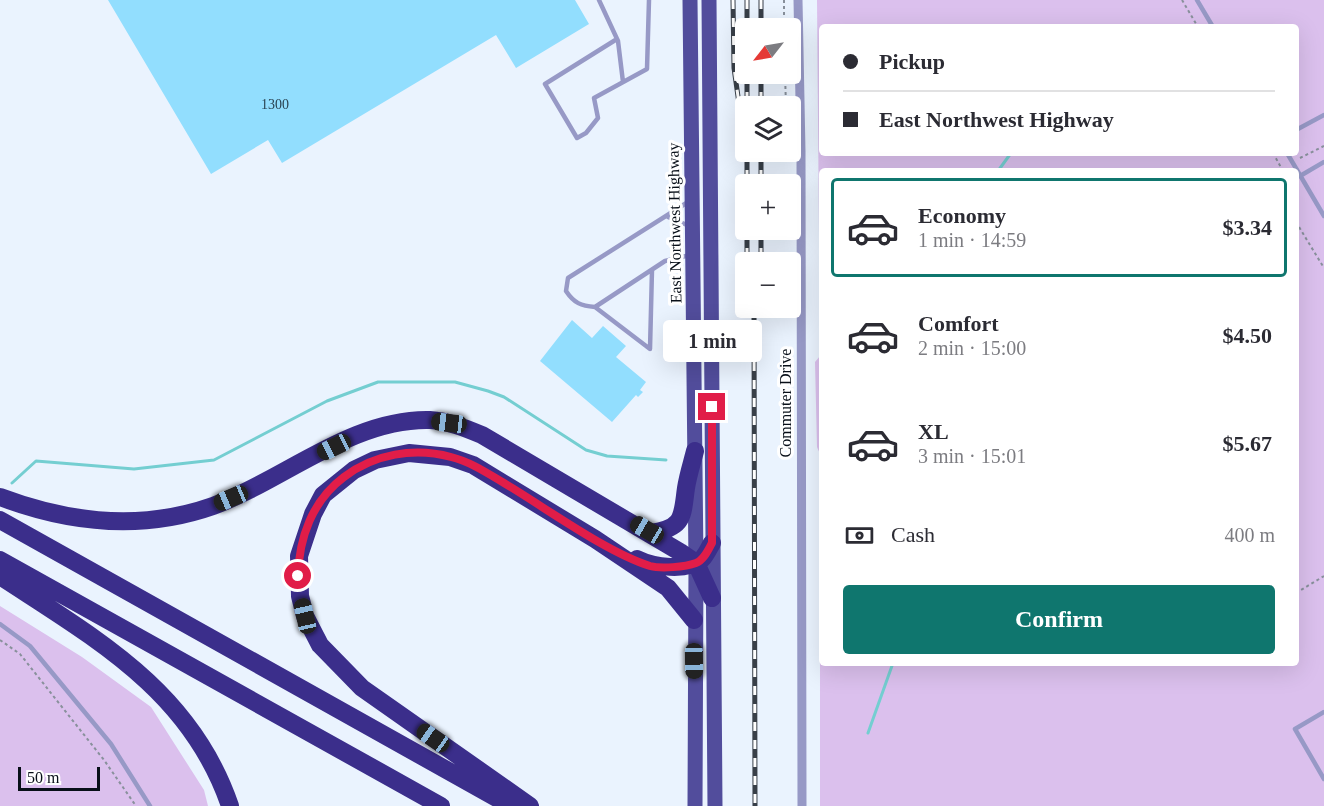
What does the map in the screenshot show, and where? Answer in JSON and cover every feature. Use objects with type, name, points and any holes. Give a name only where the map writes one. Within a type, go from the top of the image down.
[{"type":"highway","points":[[0,497],[66,517],[99,522],[158,519],[185,514],[231,498],[371,428],[390,423],[431,420],[449,423],[482,435],[650,532],[696,563],[712,598]]},
{"type":"highway","points":[[650,532],[670,527],[681,519],[686,508],[686,489],[694,451]]},
{"type":"highway","points":[[530,806],[371,695],[320,645],[305,616],[300,596],[299,556],[312,514],[323,495],[354,470],[375,460],[409,453],[450,457],[473,465],[595,539],[668,588],[694,620]]},
{"type":"highway","points":[[0,520],[511,806]]},
{"type":"highway","points":[[595,539],[652,566],[696,563],[704,557],[712,543]]},
{"type":"highway","points":[[0,560],[441,806]]},
{"type":"highway","points":[[0,576],[103,643],[166,697],[207,751],[230,806]]},
{"type":"main road","name":"East Northwest Highway","points":[[690,0],[696,563],[695,806]]},
{"type":"main road","points":[[709,0],[715,806]]},
{"type":"main road","points":[[693,255],[711,263]]},
{"type":"street","name":"Commuter Drive","points":[[798,0],[801,143],[802,806]]},
{"type":"lane","points":[[599,0],[617,39],[623,82]]},
{"type":"lane","points":[[617,39],[545,84],[576,138],[586,133],[598,118],[594,98],[647,69],[649,0]]},
{"type":"lane","points":[[1197,0],[1211,24]]},
{"type":"lane","points":[[1299,128],[1324,115]]},
{"type":"lane","points":[[1289,156],[1295,168]]},
{"type":"lane","points":[[1324,162],[1300,176],[1324,216]]},
{"type":"lane","points":[[652,270],[650,349],[595,307],[581,306],[572,300],[566,291],[568,278],[668,217],[692,199]]},
{"type":"lane","points":[[668,217],[686,223],[692,230]]},
{"type":"lane","points":[[595,307],[665,261],[693,255]]},
{"type":"lane","points":[[0,624],[30,646],[37,654],[111,744],[150,806]]},
{"type":"lane","points":[[1324,712],[1295,729],[1324,779]]},
{"type":"path","points":[[784,0],[784,18]]},
{"type":"path","points":[[1182,0],[1196,24]]},
{"type":"path","points":[[1284,168],[1324,146]]},
{"type":"path","points":[[1299,227],[1324,268]]},
{"type":"path","points":[[1299,591],[1324,576]]},
{"type":"path","points":[[0,640],[20,654],[104,760],[135,806]]},
{"type":"shaded area","points":[[817,0],[1324,0],[1324,806],[820,806],[820,666],[1299,666],[1299,168],[819,168],[819,237]]},
{"type":"shaded area","points":[[819,357],[819,452],[817,447],[815,362]]},
{"type":"shaded area","points":[[0,606],[82,657],[151,707],[204,790],[208,806],[0,806]]},
{"type":"building","points":[[108,0],[575,0],[589,24],[516,68],[496,35],[282,163],[268,140],[211,174]]},
{"type":"building","points":[[572,320],[592,338],[603,326],[626,346],[616,357],[646,382],[640,390],[643,392],[638,397],[636,395],[612,422],[540,361]]},
{"type":"waterway","points":[[1000,168],[1009,156]]},
{"type":"waterway","points":[[12,483],[36,461],[134,469],[214,460],[327,401],[378,382],[455,382],[504,397],[586,450],[607,456],[666,460]]},
{"type":"waterway","points":[[868,733],[892,666]]},
{"type":"railway","points":[[733,0],[734,68],[738,96]]},
{"type":"railway","points":[[747,0],[747,18]]},
{"type":"railway","points":[[761,0],[761,18]]},
{"type":"railway","points":[[747,84],[747,96]]},
{"type":"railway","points":[[761,84],[761,96]]},
{"type":"railway","points":[[747,162],[747,174]]},
{"type":"railway","points":[[761,162],[761,174]]},
{"type":"railway","points":[[747,240],[747,252]]},
{"type":"railway","points":[[761,240],[761,252]]},
{"type":"railway","points":[[754,318],[755,806]]},
{"type":"route","points":[[298,576],[299,556],[304,535],[323,495],[354,470],[391,455],[409,453],[450,457],[473,465],[595,539],[652,566],[696,563],[704,557],[712,543],[712,407]]}]
